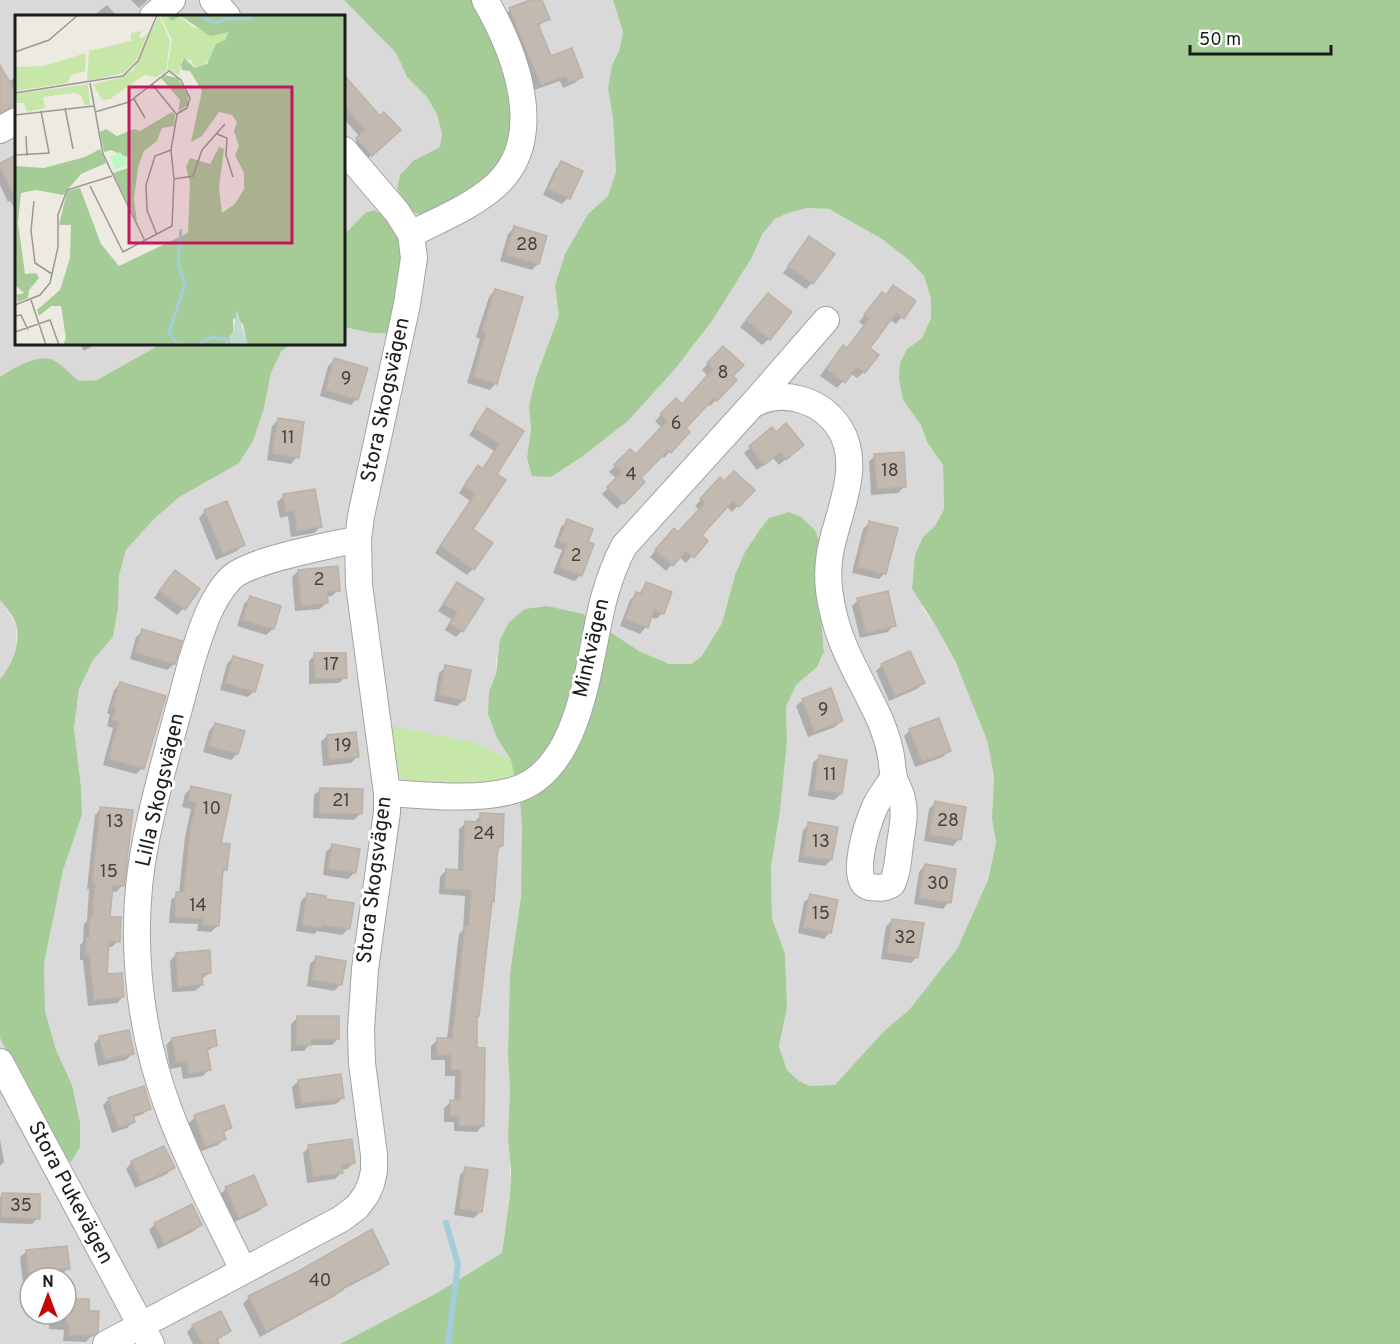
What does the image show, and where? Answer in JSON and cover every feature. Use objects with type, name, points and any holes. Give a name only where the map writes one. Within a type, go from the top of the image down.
[{"type":"street","points":[[154,15],[172,0]]},
{"type":"street","points":[[213,0],[226,15]]},
{"type":"street","points":[[411,234],[462,208],[493,188],[512,165],[518,150],[523,112],[518,76],[485,0]]},
{"type":"street","points":[[0,130],[15,122]]},
{"type":"street","name":"Stora Skogsvägen","points":[[106,1344],[145,1335],[243,1269],[341,1219],[357,1207],[372,1184],[374,1155],[362,1063],[362,1001],[387,812],[387,793],[361,596],[358,539],[360,516],[413,271],[414,246],[411,234],[397,212],[345,151]]},
{"type":"street","name":"Minkvägen","points":[[387,793],[497,794],[525,786],[548,767],[564,745],[576,717],[603,599],[616,561],[624,546],[826,320]]},
{"type":"street","points":[[752,405],[762,399],[784,397],[810,402],[830,416],[844,439],[850,466],[830,552],[828,588],[837,627],[848,658],[880,720],[890,750],[894,777]]},
{"type":"street","name":"Lilla Skogsvägen","points":[[243,1269],[178,1132],[153,1058],[144,1018],[138,952],[140,884],[146,841],[191,663],[219,593],[231,577],[244,569],[358,539]]},
{"type":"street","name":"Stora Pukevägen","points":[[0,1062],[145,1335]]},
{"type":"shaded area","points":[[0,0],[344,0],[396,53],[407,77],[427,97],[437,114],[442,134],[440,147],[413,162],[400,175],[397,188],[401,199],[430,214],[475,0],[613,0],[623,32],[619,51],[612,65],[608,88],[613,119],[616,172],[608,196],[588,214],[555,286],[559,315],[536,377],[529,406],[531,429],[527,458],[551,477],[583,456],[628,421],[675,369],[712,321],[751,259],[763,233],[775,219],[788,213],[807,208],[829,209],[882,239],[909,260],[924,276],[931,299],[931,318],[922,338],[907,349],[903,400],[921,425],[927,442],[943,465],[944,509],[935,526],[923,537],[922,608],[937,628],[966,684],[987,740],[994,776],[992,819],[996,843],[988,880],[957,949],[909,1010],[884,1031],[835,1086],[809,1086],[799,1081],[787,1070],[779,1046],[787,1007],[785,954],[772,918],[771,866],[780,811],[787,742],[786,707],[796,685],[817,667],[824,652],[818,583],[735,575],[722,623],[701,657],[691,664],[669,664],[639,651],[583,614],[496,659],[496,674],[489,692],[497,738],[511,760],[520,801],[522,826],[521,897],[510,973],[508,1055],[510,1196],[502,1253],[437,1293],[340,1344],[0,1344],[0,1038],[58,1149],[72,1085],[56,1050],[45,1011],[44,964],[63,870],[82,815],[74,728],[79,689],[93,660],[113,637],[118,608],[119,575],[126,550],[153,520],[178,498],[212,479],[264,408],[271,374],[281,352],[289,345],[345,345],[345,327],[371,333],[365,213],[345,234],[345,15],[15,15],[15,345],[159,345],[97,380],[79,381],[53,360],[38,359],[0,377]]},
{"type":"shaded area","points":[[0,600],[16,624],[16,646],[10,667],[0,679]]},
{"type":"green space","points":[[344,0],[475,0],[509,70],[514,132],[490,182],[430,214],[418,214],[410,210],[401,199],[397,188],[400,175],[413,161],[440,147],[442,134],[437,114],[427,97],[407,77],[396,53]]},
{"type":"green space","points":[[613,0],[1400,0],[1400,1344],[340,1344],[437,1293],[502,1253],[510,1196],[508,1055],[510,973],[521,897],[522,826],[520,801],[511,760],[497,738],[488,714],[489,692],[496,674],[500,640],[509,622],[525,609],[547,606],[583,614],[639,651],[669,664],[691,664],[701,657],[722,623],[735,575],[745,552],[769,518],[789,512],[801,517],[815,530],[820,544],[818,583],[824,652],[817,667],[796,685],[786,707],[787,742],[780,811],[771,867],[772,918],[785,954],[787,1007],[779,1046],[787,1070],[799,1081],[809,1086],[835,1085],[884,1031],[909,1010],[957,949],[988,880],[996,843],[992,819],[994,776],[987,740],[956,663],[912,589],[915,555],[923,537],[935,526],[944,509],[943,465],[927,442],[921,425],[903,400],[899,379],[900,363],[907,349],[922,338],[931,318],[931,299],[924,276],[909,260],[882,239],[829,209],[807,208],[775,219],[763,233],[751,259],[712,321],[675,369],[628,421],[583,456],[551,477],[532,476],[527,458],[531,429],[529,406],[536,377],[559,315],[555,286],[565,254],[588,214],[608,196],[616,172],[613,119],[608,88],[612,65],[619,51],[623,32]]},
{"type":"green space","points":[[374,210],[386,217],[398,238],[403,254],[403,294],[388,333],[371,333],[345,327],[345,234],[365,213]]},
{"type":"green space","points":[[159,345],[289,345],[281,352],[271,373],[264,408],[253,441],[239,463],[178,498],[153,520],[126,550],[119,575],[118,608],[113,637],[93,660],[79,689],[74,728],[82,815],[63,870],[44,964],[45,1011],[56,1050],[72,1085],[80,1123],[80,1147],[71,1162],[58,1149],[0,1038],[0,679],[12,661],[17,632],[15,621],[0,600],[0,377],[25,363],[47,358],[56,362],[79,381],[97,380]]},
{"type":"green space","points":[[389,725],[476,743],[511,760],[515,776],[452,784],[434,784],[404,779],[396,773]]},
{"type":"building","points":[[530,0],[542,0],[550,19],[538,24],[551,56],[572,48],[583,77],[569,83],[566,76],[541,85],[509,8]]},
{"type":"building","points":[[0,65],[15,91],[15,105],[0,113]]},
{"type":"building","points":[[345,76],[380,116],[384,112],[401,130],[372,156],[356,138],[365,130],[345,107]]},
{"type":"building","points":[[15,156],[15,198],[0,167],[0,163]]},
{"type":"building","points":[[561,161],[583,171],[570,199],[548,189]]},
{"type":"building","points":[[514,226],[547,236],[539,264],[506,255]]},
{"type":"building","points":[[809,236],[835,254],[813,284],[788,266]]},
{"type":"building","points":[[893,285],[916,301],[904,319],[896,313],[870,348],[879,355],[865,373],[857,367],[845,383],[826,369],[843,345],[847,348],[869,319],[864,315],[882,292],[886,295]]},
{"type":"building","points":[[495,289],[523,297],[497,384],[473,377],[486,332],[482,331]]},
{"type":"building","points":[[768,293],[792,312],[770,340],[746,320]]},
{"type":"building","points":[[723,346],[744,365],[733,376],[737,380],[717,401],[714,398],[686,428],[690,432],[671,453],[668,450],[641,478],[645,482],[624,504],[607,487],[622,472],[614,465],[630,449],[636,454],[667,421],[660,414],[676,398],[682,404],[713,369],[707,363]]},
{"type":"building","points":[[334,358],[368,368],[358,400],[325,390]]},
{"type":"building","points":[[487,408],[524,431],[497,474],[506,480],[473,529],[493,543],[474,570],[440,546],[475,494],[464,486],[478,465],[483,469],[499,444],[474,428]]},
{"type":"building","points":[[278,418],[304,422],[299,458],[272,454]]},
{"type":"building","points":[[786,423],[804,445],[786,460],[780,452],[764,465],[749,446],[772,427],[776,432]]},
{"type":"building","points":[[904,452],[906,487],[877,489],[874,454]]},
{"type":"building","points":[[734,471],[755,490],[739,507],[733,501],[702,535],[708,541],[694,558],[686,551],[673,566],[655,550],[674,528],[678,532],[705,503],[700,499],[720,477],[724,481]]},
{"type":"building","points":[[315,489],[322,527],[297,531],[294,511],[286,512],[283,494]]},
{"type":"building","points":[[227,501],[245,545],[223,554],[204,510]]},
{"type":"building","points":[[567,519],[593,529],[588,542],[594,544],[582,576],[559,567],[567,544],[559,541]]},
{"type":"building","points":[[869,521],[898,528],[886,574],[857,567]]},
{"type":"building","points":[[338,566],[340,591],[327,592],[328,603],[301,606],[298,570]]},
{"type":"building","points":[[175,570],[200,589],[185,610],[159,591]]},
{"type":"building","points":[[457,582],[484,599],[463,632],[450,623],[457,612],[443,604]]},
{"type":"building","points":[[646,582],[672,592],[664,614],[654,610],[648,628],[625,619],[636,592],[641,594]]},
{"type":"building","points":[[888,591],[896,626],[866,633],[857,598]]},
{"type":"building","points":[[250,596],[281,606],[274,629],[242,620]]},
{"type":"building","points":[[142,629],[182,641],[175,664],[135,653]]},
{"type":"building","points":[[910,651],[925,683],[895,696],[881,664]]},
{"type":"building","points":[[314,653],[346,653],[347,678],[315,679]]},
{"type":"building","points":[[233,656],[263,665],[255,692],[225,683]]},
{"type":"building","points":[[445,665],[471,670],[465,700],[439,695]]},
{"type":"building","points":[[120,682],[166,696],[144,769],[108,759],[119,722],[112,720],[116,708],[112,707]]},
{"type":"building","points":[[831,688],[843,721],[814,732],[802,699]]},
{"type":"building","points":[[939,718],[951,751],[922,762],[909,729]]},
{"type":"building","points":[[215,723],[245,731],[238,754],[208,746]]},
{"type":"building","points":[[356,732],[359,757],[329,760],[327,735]]},
{"type":"building","points":[[819,755],[847,760],[842,794],[814,790]]},
{"type":"building","points":[[191,786],[231,795],[221,843],[230,844],[227,870],[223,869],[219,926],[203,925],[203,919],[175,917],[176,892],[184,892],[190,830],[196,803],[188,801]]},
{"type":"building","points":[[320,788],[363,789],[362,814],[319,813]]},
{"type":"building","points":[[935,801],[966,807],[961,840],[929,835]]},
{"type":"building","points":[[100,807],[133,810],[124,886],[113,885],[110,917],[121,917],[120,942],[109,941],[107,974],[122,973],[124,997],[94,1000],[89,954],[86,954],[86,937],[89,938],[90,916],[92,916],[95,883],[92,883]]},
{"type":"building","points":[[480,813],[504,814],[503,846],[498,846],[494,902],[492,902],[479,1016],[477,1016],[477,1048],[485,1048],[484,1126],[459,1126],[459,1116],[450,1116],[450,1100],[460,1101],[461,1070],[451,1070],[451,1055],[437,1055],[437,1038],[452,1038],[465,926],[469,926],[471,890],[444,889],[446,869],[463,870],[465,821],[480,822]]},
{"type":"building","points":[[808,822],[838,827],[832,860],[803,856]]},
{"type":"building","points":[[332,844],[360,849],[356,873],[328,869]]},
{"type":"building","points":[[925,864],[956,869],[951,903],[919,898]]},
{"type":"building","points":[[307,893],[326,896],[326,899],[354,903],[350,929],[302,925]]},
{"type":"building","points":[[810,894],[838,900],[831,933],[803,927]]},
{"type":"building","points":[[892,919],[924,923],[918,958],[887,953]]},
{"type":"building","points":[[210,950],[211,973],[202,974],[203,985],[178,987],[176,953]]},
{"type":"building","points":[[316,956],[346,961],[342,985],[312,980]]},
{"type":"building","points":[[297,1016],[339,1016],[339,1039],[311,1039],[311,1045],[296,1045]]},
{"type":"building","points":[[129,1030],[134,1054],[104,1060],[99,1036]]},
{"type":"building","points":[[215,1030],[217,1046],[207,1048],[211,1070],[189,1074],[187,1061],[176,1063],[172,1038]]},
{"type":"building","points":[[341,1074],[344,1098],[301,1104],[298,1080]]},
{"type":"building","points":[[144,1086],[151,1109],[133,1115],[135,1122],[118,1128],[108,1098]]},
{"type":"building","points":[[224,1105],[232,1128],[223,1131],[226,1139],[205,1147],[194,1115]]},
{"type":"building","points":[[352,1139],[355,1163],[341,1165],[343,1173],[313,1177],[308,1145]]},
{"type":"building","points":[[164,1146],[175,1168],[141,1183],[131,1161]]},
{"type":"building","points":[[465,1167],[488,1170],[482,1212],[459,1209]]},
{"type":"building","points":[[254,1175],[267,1205],[239,1218],[225,1187]]},
{"type":"building","points":[[2,1193],[40,1194],[40,1219],[1,1217]]},
{"type":"building","points":[[192,1204],[202,1225],[164,1244],[154,1223]]},
{"type":"building","points":[[372,1229],[389,1264],[266,1332],[248,1296],[297,1272]]},
{"type":"building","points":[[67,1246],[70,1266],[28,1266],[26,1250]]},
{"type":"building","points":[[78,1299],[89,1299],[89,1311],[99,1311],[98,1332],[93,1336],[69,1335],[69,1326],[78,1326]]},
{"type":"building","points":[[221,1311],[231,1331],[217,1339],[219,1344],[202,1344],[192,1325]]},
{"type":"waterway","points":[[446,1223],[458,1264],[448,1344]]}]
